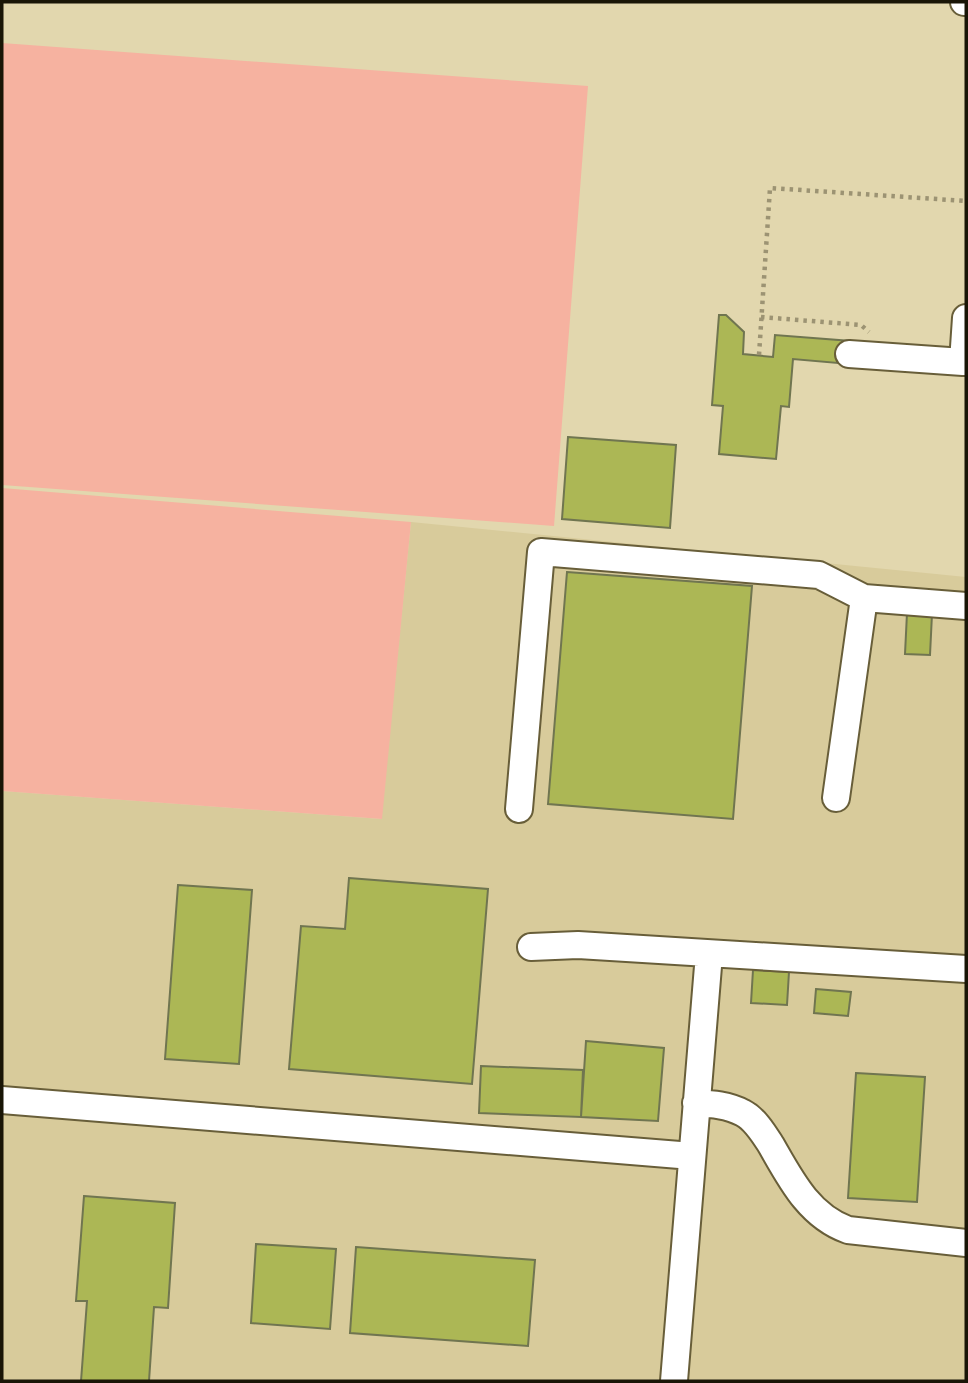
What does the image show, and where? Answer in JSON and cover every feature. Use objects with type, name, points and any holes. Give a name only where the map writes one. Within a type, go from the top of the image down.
[{"type":"lane","points":[[849,354],[964,362],[966,318]]},
{"type":"lane","points":[[519,809],[541,552],[820,575],[864,598],[966,606]]},
{"type":"lane","points":[[836,798],[864,598]]},
{"type":"lane","points":[[531,947],[578,945],[966,970]]},
{"type":"lane","points":[[674,1381],[709,954]]},
{"type":"lane","points":[[2,1100],[692,1156]]},
{"type":"lane","points":[[696,1103],[724,1105],[746,1114],[762,1131],[794,1185],[813,1210],[831,1224],[848,1230],[966,1243]]},
{"type":"path","points":[[759,355],[770,188],[966,201]]},
{"type":"path","points":[[761,317],[861,325],[871,334],[877,356]]},
{"type":"shaded area","points":[[2,43],[588,86],[554,526],[2,485]]},
{"type":"shaded area","points":[[2,488],[411,522],[382,819],[2,791]]},
{"type":"shaded area","points":[[411,522],[966,577],[966,1381],[2,1381],[2,791],[381,819]]},
{"type":"building","points":[[719,315],[726,315],[744,332],[743,354],[773,357],[775,335],[851,341],[849,364],[793,359],[789,407],[781,406],[776,459],[719,454],[723,406],[712,405]]},
{"type":"building","points":[[568,437],[676,445],[670,528],[562,519]]},
{"type":"building","points":[[567,572],[752,586],[733,819],[548,804]]},
{"type":"building","points":[[907,613],[932,614],[930,655],[905,654]]},
{"type":"building","points":[[349,878],[488,889],[472,1084],[289,1069],[301,926],[345,929]]},
{"type":"building","points":[[178,885],[252,890],[239,1064],[165,1059]]},
{"type":"building","points":[[753,970],[789,972],[787,1005],[751,1003]]},
{"type":"building","points":[[816,989],[851,992],[848,1016],[814,1013]]},
{"type":"building","points":[[586,1041],[664,1048],[658,1121],[581,1117]]},
{"type":"building","points":[[481,1066],[583,1070],[581,1117],[479,1113]]},
{"type":"building","points":[[856,1073],[925,1077],[917,1202],[848,1198]]},
{"type":"building","points":[[84,1196],[175,1203],[168,1308],[154,1307],[149,1381],[81,1381],[87,1301],[76,1301]]},
{"type":"building","points":[[256,1244],[336,1249],[330,1329],[251,1323]]},
{"type":"building","points":[[356,1247],[535,1260],[528,1346],[350,1333]]}]
